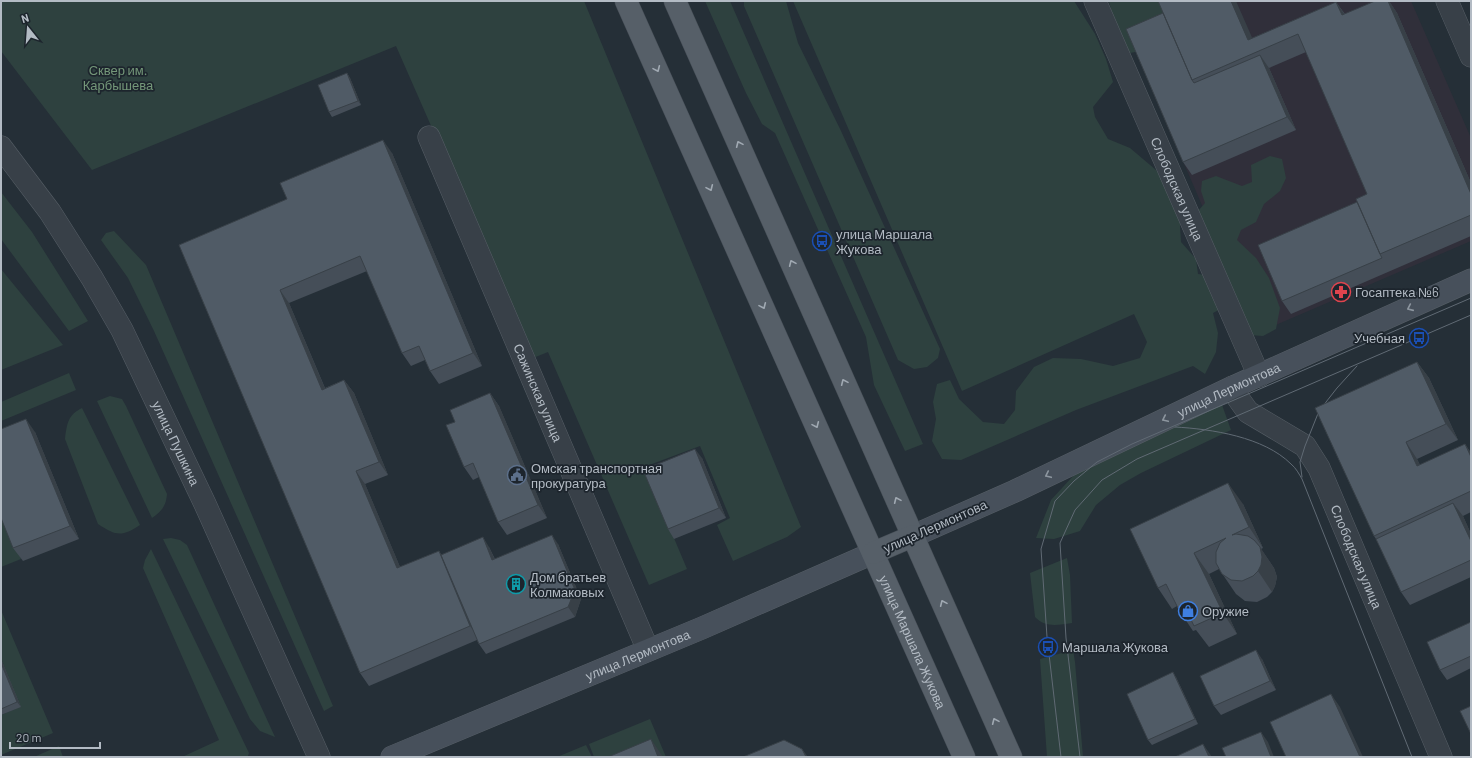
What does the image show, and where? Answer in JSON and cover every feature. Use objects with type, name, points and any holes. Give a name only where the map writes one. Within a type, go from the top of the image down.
[{"type":"main road","name":"улица Маршала Жукова","points":[[626,1],[964,757]]},
{"type":"main road","points":[[675,1],[1011,757]]},
{"type":"main road","name":"улица Лермонтова","points":[[392,757],[702,628],[873,554],[1015,491],[1233,387],[1471,280]]},
{"type":"street","name":"Слободская улица","points":[[1095,1],[1259,376]]},
{"type":"street","points":[[1447,1],[1471,56]]},
{"type":"street","name":"Сажинская улица","points":[[429,137],[648,650]]},
{"type":"street","name":"улица Пушкина","points":[[1,146],[50,212],[92,278],[122,330],[205,504],[319,757]]},
{"type":"street","name":"Слободская улица","points":[[1233,387],[1238,398],[1248,412],[1305,446],[1319,468],[1441,757]]},
{"type":"shaded area","points":[[1114,1],[1411,1],[1471,138],[1471,241],[1257,333]]},
{"type":"green space","name":"Сквер им. Карбышева","points":[[1,1],[584,1],[801,527],[787,537],[733,561],[717,525],[730,518],[700,446],[644,467],[687,569],[649,585],[548,352],[533,358],[396,46],[92,170],[1,51]]},
{"type":"green space","points":[[705,1],[730,1],[923,444],[905,451],[874,385],[866,337],[775,133],[762,124],[746,93]]},
{"type":"green space","points":[[744,1],[786,1],[798,43],[841,131],[940,349],[938,358],[927,367],[914,369],[898,360],[744,6]]},
{"type":"green space","points":[[793,1],[1074,1],[1095,34],[1106,59],[1113,82],[1093,107],[1095,117],[1108,139],[1130,148],[1156,170],[1170,190],[1181,216],[1181,242],[1196,259],[1198,274],[1224,277],[1198,211],[1205,203],[1201,191],[1202,181],[1216,176],[1242,186],[1252,182],[1251,165],[1270,156],[1282,159],[1286,178],[1280,191],[1264,204],[1256,222],[1241,230],[1237,240],[1256,258],[1269,278],[1280,308],[1276,329],[1263,336],[1249,335],[1232,303],[1213,313],[1218,333],[1216,352],[1205,374],[1193,366],[1076,410],[961,460],[942,459],[932,441],[936,419],[933,402],[937,384],[950,380],[959,399],[983,422],[1004,424],[1015,410],[1016,391],[1034,367],[1053,358],[1081,359],[1113,366],[1140,358],[1147,342],[1134,314],[962,391]]},
{"type":"green space","points":[[1109,1],[1159,1],[1167,23],[1156,48],[1130,53],[1118,40]]},
{"type":"green space","points":[[1,192],[32,232],[88,321],[69,331],[1,239]]},
{"type":"green space","points":[[114,231],[146,265],[333,706],[324,711],[154,331],[128,278],[101,240],[106,233]]},
{"type":"green space","points":[[1,269],[63,345],[1,370]]},
{"type":"green space","points":[[69,373],[76,390],[1,421],[1,402]]},
{"type":"green space","points":[[110,396],[122,399],[167,494],[166,502],[163,508],[152,518],[97,401]]},
{"type":"green space","points":[[1221,402],[1231,430],[1141,473],[1120,485],[1096,505],[1080,531],[1054,539],[1036,538],[1051,500],[1074,475],[1096,459]]},
{"type":"green space","points":[[82,408],[140,525],[128,532],[119,534],[114,533],[98,524],[65,439],[69,420]]},
{"type":"green space","points":[[1,509],[21,559],[1,567]]},
{"type":"green space","points":[[171,538],[180,540],[187,545],[275,737],[260,731],[250,719],[163,539]]},
{"type":"green space","points":[[151,549],[249,753],[248,756],[182,757],[219,740],[143,568],[145,560]]},
{"type":"green space","points":[[1067,558],[1070,575],[1072,623],[1052,625],[1043,623],[1035,617],[1030,573]]},
{"type":"green space","points":[[1,610],[53,733],[1,755],[1,715],[20,707],[1,659]]},
{"type":"green space","points":[[1073,650],[1083,757],[1047,757],[1040,659]]},
{"type":"green space","points":[[650,719],[666,757],[594,757],[589,744]]},
{"type":"green space","points":[[586,745],[592,757],[557,757]]},
{"type":"green space","points":[[59,746],[63,757],[34,757]]},
{"type":"building","points":[[1158,1],[1231,1],[1248,40],[1336,2],[1342,15],[1375,1],[1388,1],[1471,194],[1471,215],[1380,254],[1356,199],[1367,194],[1298,34],[1192,80]]},
{"type":"building","points":[[1163,13],[1194,83],[1260,55],[1287,117],[1183,162],[1126,29]]},
{"type":"building","points":[[347,73],[358,101],[329,112],[318,85]]},
{"type":"building","points":[[383,140],[473,353],[430,371],[419,346],[402,353],[360,256],[280,290],[322,390],[344,380],[379,462],[356,471],[397,568],[439,551],[470,626],[360,673],[179,245],[287,199],[280,183]]},
{"type":"building","points":[[1357,202],[1382,258],[1282,301],[1258,245]]},
{"type":"building","points":[[1417,362],[1446,424],[1406,442],[1417,466],[1465,444],[1471,457],[1471,491],[1374,536],[1315,408]]},
{"type":"building","points":[[490,393],[538,505],[498,522],[473,463],[464,467],[446,425],[455,422],[450,410]]},
{"type":"building","points":[[26,419],[70,526],[13,548],[1,518],[1,429]]},
{"type":"building","points":[[695,449],[719,508],[668,529],[643,470]]},
{"type":"building","points":[[1228,483],[1249,527],[1232,535],[1236,534],[1248,536],[1254,540],[1260,547],[1262,557],[1261,565],[1253,576],[1242,581],[1231,580],[1222,574],[1216,563],[1216,552],[1220,543],[1226,538],[1194,553],[1223,613],[1194,626],[1185,607],[1179,610],[1166,584],[1158,588],[1130,529]]},
{"type":"building","points":[[1453,503],[1471,541],[1471,560],[1401,592],[1376,539]]},
{"type":"building","name":"Дом братьев Колмаковых","points":[[552,535],[575,590],[568,607],[479,644],[441,555],[483,537],[492,560]]},
{"type":"building","points":[[1471,622],[1471,656],[1440,670],[1427,642]]},
{"type":"building","points":[[1256,650],[1270,681],[1214,706],[1200,676]]},
{"type":"building","points":[[1,663],[17,702],[1,709]]},
{"type":"building","points":[[1173,672],[1195,719],[1148,740],[1127,694]]},
{"type":"building","points":[[1331,694],[1360,757],[1286,757],[1270,722]]},
{"type":"building","points":[[1471,706],[1471,734],[1460,711]]},
{"type":"building","points":[[1261,732],[1271,757],[1226,757],[1222,748]]},
{"type":"building","points":[[651,739],[658,757],[608,757]]},
{"type":"building","points":[[784,740],[802,749],[806,757],[743,757]]},
{"type":"building","points":[[1203,744],[1209,757],[1175,757]]},
{"type":"tram line","points":[[1061,757],[1047,637],[1041,549],[1055,501],[1074,481],[1097,462],[1132,444],[1471,298]]},
{"type":"tram line","points":[[1080,757],[1066,638],[1060,543],[1075,510],[1102,480],[1137,459],[1471,315]]},
{"type":"tram line","points":[[1302,477],[1300,462],[1319,411],[1357,366]]},
{"type":"tram line","points":[[1175,427],[1221,432],[1252,441],[1267,447],[1280,455],[1296,469],[1302,479],[1412,757]]},
{"type":"place","name":"улица Маршала Жукова","points":[[822,241]]},
{"type":"place","name":"Госаптека №6","points":[[1341,292]]},
{"type":"place","name":"Учебная","points":[[1419,338]]},
{"type":"place","name":"Омская транспортная прокуратура","points":[[517,475]]},
{"type":"place","name":"Дом братьев Колмаковых","points":[[516,584]]},
{"type":"place","name":"Оружие","points":[[1188,611]]},
{"type":"place","name":"Маршала Жукова","points":[[1048,647]]}]
